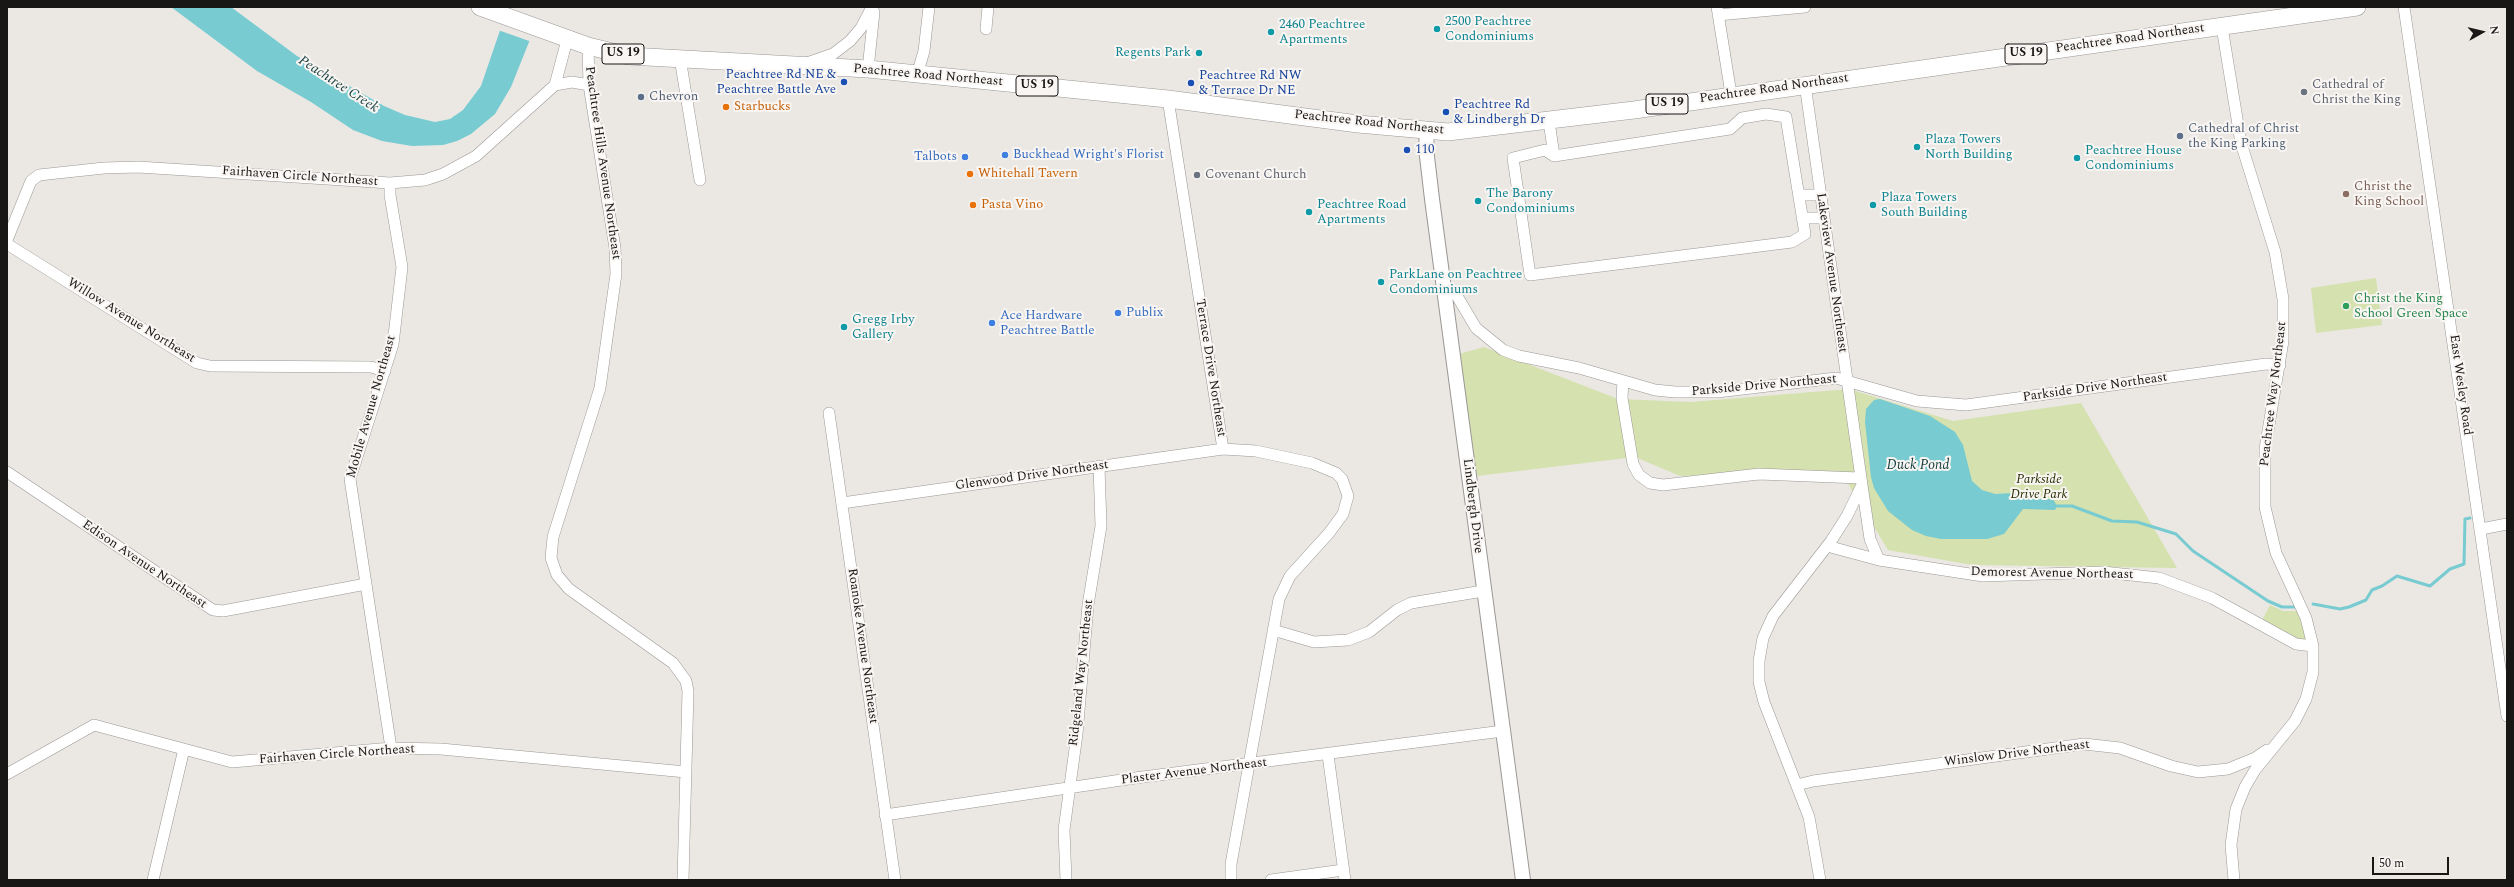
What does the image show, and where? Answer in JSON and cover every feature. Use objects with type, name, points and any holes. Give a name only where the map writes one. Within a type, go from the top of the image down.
[{"type":"highway","name":"Peachtree Road Northeast","points":[[480,7],[567,40],[629,56],[868,69],[1168,99],[1427,132],[1465,131],[1549,121],[1731,94],[2222,27],[2357,7]]},
{"type":"main road","name":"Lindbergh Drive","points":[[1427,132],[1426,148],[1483,591],[1523,880]]},
{"type":"street","points":[[800,66],[834,54],[850,41],[861,28],[873,7]]},
{"type":"street","points":[[868,69],[873,7]]},
{"type":"street","points":[[917,74],[924,52],[929,7]]},
{"type":"street","points":[[986,29],[988,7]]},
{"type":"street","points":[[1731,94],[1717,11],[1805,7]]},
{"type":"street","name":"East Wesley Road","points":[[2404,7],[2507,716]]},
{"type":"street","name":"Peachtree Way Northeast","points":[[2222,27],[2241,143],[2275,252],[2281,279],[2284,321],[2280,366],[2265,450],[2265,504],[2276,553],[2306,618],[2312,646],[2313,672],[2306,699],[2295,721],[2255,770],[2236,809],[2231,845],[2234,880]]},
{"type":"street","points":[[567,40],[555,85],[572,82],[589,85]]},
{"type":"street","name":"Peachtree Hills Avenue Northeast","points":[[588,46],[589,85],[615,248],[616,274],[600,388],[553,537],[552,558],[557,575],[569,589],[673,663],[682,672],[688,691],[684,880]]},
{"type":"street","points":[[680,58],[700,180]]},
{"type":"street","name":"Lakeview Avenue Northeast","points":[[1805,84],[1861,482],[1870,539],[1879,560]]},
{"type":"street","name":"Fairhaven Circle Northeast","points":[[7,240],[31,181],[40,175],[104,168],[138,167],[390,183],[425,180],[460,166],[499,137],[555,85]]},
{"type":"street","name":"Terrace Drive Northeast","points":[[1168,99],[1223,449],[1256,451],[1312,463],[1336,473],[1347,488],[1348,502],[1343,514],[1283,587],[1273,630],[1231,864],[1231,880]]},
{"type":"street","points":[[1766,114],[1786,117],[1805,234],[1792,242],[1530,276],[1513,158],[1545,150],[1554,156],[1730,129],[1742,118],[1766,114]]},
{"type":"street","points":[[1549,121],[1554,156]]},
{"type":"street","name":"Mobile Avenue Northeast","points":[[390,183],[390,196],[402,267],[393,344],[350,479],[391,748]]},
{"type":"street","points":[[1798,194],[1820,195]]},
{"type":"street","points":[[1802,218],[1824,218]]},
{"type":"street","name":"Willow Avenue Northeast","points":[[7,244],[197,363],[210,366],[371,367],[385,371]]},
{"type":"street","name":"Parkside Drive Northeast","points":[[1445,288],[1457,296],[1476,328],[1503,350],[1519,356],[1579,368],[1655,390],[1696,393],[1766,387],[1827,378],[1846,380],[1917,401],[1966,405],[2266,364],[2280,366]]},
{"type":"street","points":[[1623,381],[1622,398],[1633,464],[1639,475],[1650,483],[1663,485],[1760,474],[1861,482],[1847,516],[1827,546],[1772,616],[1763,638],[1759,661],[1760,682],[1764,702],[1798,785],[1809,818],[1820,880]]},
{"type":"street","name":"Roanoke Avenue Northeast","points":[[829,413],[895,880]]},
{"type":"street","name":"Glenwood Drive Northeast","points":[[842,503],[1223,449]]},
{"type":"street","name":"Ridgeland Way Northeast","points":[[1066,880],[1063,847],[1088,605],[1101,526],[1099,466]]},
{"type":"street","name":"Edison Avenue Northeast","points":[[7,472],[213,610],[223,611],[366,584]]},
{"type":"street","points":[[2481,529],[2507,524]]},
{"type":"street","name":"Demorest Avenue Northeast","points":[[1827,546],[1879,560],[1983,576],[2103,572],[2159,578],[2212,598],[2296,644],[2312,646]]},
{"type":"street","points":[[1273,630],[1314,642],[1348,640],[1369,632],[1397,610],[1411,603],[1483,591]]},
{"type":"street","name":"Fairhaven Circle Northeast","points":[[7,774],[94,724],[232,762],[391,748],[441,749],[686,772]]},
{"type":"street","name":"Plaster Avenue Northeast","points":[[886,814],[1069,788],[1328,755],[1502,730]]},
{"type":"street","name":"Winslow Drive Northeast","points":[[1798,785],[1820,780],[2084,744],[2120,748],[2182,769],[2212,771],[2242,764],[2275,745]]},
{"type":"street","points":[[153,880],[184,749]]},
{"type":"street","points":[[1271,880],[1344,875],[1328,755]]},
{"type":"green space","name":"Christ the King School Green Space","points":[[2376,278],[2382,325],[2316,333],[2311,288]]},
{"type":"green space","name":"Parkside Drive Park","points":[[1484,347],[1618,399],[1691,402],[1849,389],[1953,421],[2081,403],[2177,568],[1972,565],[1888,550],[1841,472],[1680,476],[1635,457],[1477,476],[1459,354]]},
{"type":"green space","points":[[2270,605],[2283,611],[2298,611],[2308,643],[2261,622]]},
{"type":"water","name":"Peachtree Creek","points":[[171,7],[231,7],[297,56],[384,106],[405,115],[435,122],[450,119],[463,110],[481,86],[508,7],[543,7],[511,87],[495,114],[471,134],[457,141],[443,145],[412,146],[382,141],[353,130],[311,102],[257,71]]},
{"type":"water","name":"Duck Pond","points":[[1880,399],[1930,416],[1955,432],[1963,445],[1972,481],[1982,490],[1995,494],[2013,493],[2027,499],[2053,499],[2057,506],[2055,510],[2023,509],[2004,534],[1987,539],[1941,539],[1926,536],[1912,530],[1888,511],[1874,488],[1871,477],[1865,422],[1866,409],[1874,400]]},
{"type":"pier","points":[[506,7],[545,8],[532,42],[498,30]]},
{"type":"waterway","points":[[2057,506],[2072,506],[2112,521],[2137,522],[2176,534],[2193,551],[2268,601],[2282,607],[2296,607]]},
{"type":"waterway","points":[[2313,604],[2340,609],[2349,607],[2366,600],[2372,590],[2382,586],[2397,576],[2430,586],[2450,569],[2464,564],[2465,519],[2470,518]]},
{"type":"place","name":"2500 Peachtree Condominiums","points":[[1437,29]]},
{"type":"place","name":"2460 Peachtree Apartments","points":[[1271,32]]},
{"type":"place","name":"Regents Park","points":[[1199,53]]},
{"type":"place","name":"Peachtree Rd NE & Peachtree Battle Ave","points":[[844,82]]},
{"type":"place","name":"Peachtree Rd NW & Terrace Dr NE","points":[[1191,83]]},
{"type":"place","name":"Cathedral of Christ the King","points":[[2304,92]]},
{"type":"place","name":"Chevron","points":[[641,97]]},
{"type":"place","name":"Starbucks","points":[[726,107]]},
{"type":"place","name":"Peachtree Rd & Lindbergh Dr","points":[[1446,112]]},
{"type":"place","name":"Cathedral of Christ the King Parking","points":[[2180,136]]},
{"type":"place","name":"Plaza Towers North Building","points":[[1917,147]]},
{"type":"place","name":"110","points":[[1407,150]]},
{"type":"place","name":"Buckhead Wright's Florist","points":[[1005,155]]},
{"type":"place","name":"Talbots","points":[[965,157]]},
{"type":"place","name":"Peachtree House Condominiums","points":[[2077,158]]},
{"type":"place","name":"Whitehall Tavern","points":[[970,174]]},
{"type":"place","name":"Covenant Church","points":[[1197,175]]},
{"type":"place","name":"Christ the King School","points":[[2346,194]]},
{"type":"place","name":"The Barony Condominiums","points":[[1478,201]]},
{"type":"place","name":"Pasta Vino","points":[[973,205]]},
{"type":"place","name":"Plaza Towers South Building","points":[[1873,205]]},
{"type":"place","name":"Peachtree Road Apartments","points":[[1309,212]]},
{"type":"place","name":"ParkLane on Peachtree Condominiums","points":[[1381,282]]},
{"type":"place","name":"Christ the King School Green Space","points":[[2346,306]]},
{"type":"place","name":"Publix","points":[[1118,313]]},
{"type":"place","name":"Ace Hardware Peachtree Battle","points":[[992,323]]},
{"type":"place","name":"Gregg Irby Gallery","points":[[844,327]]}]
